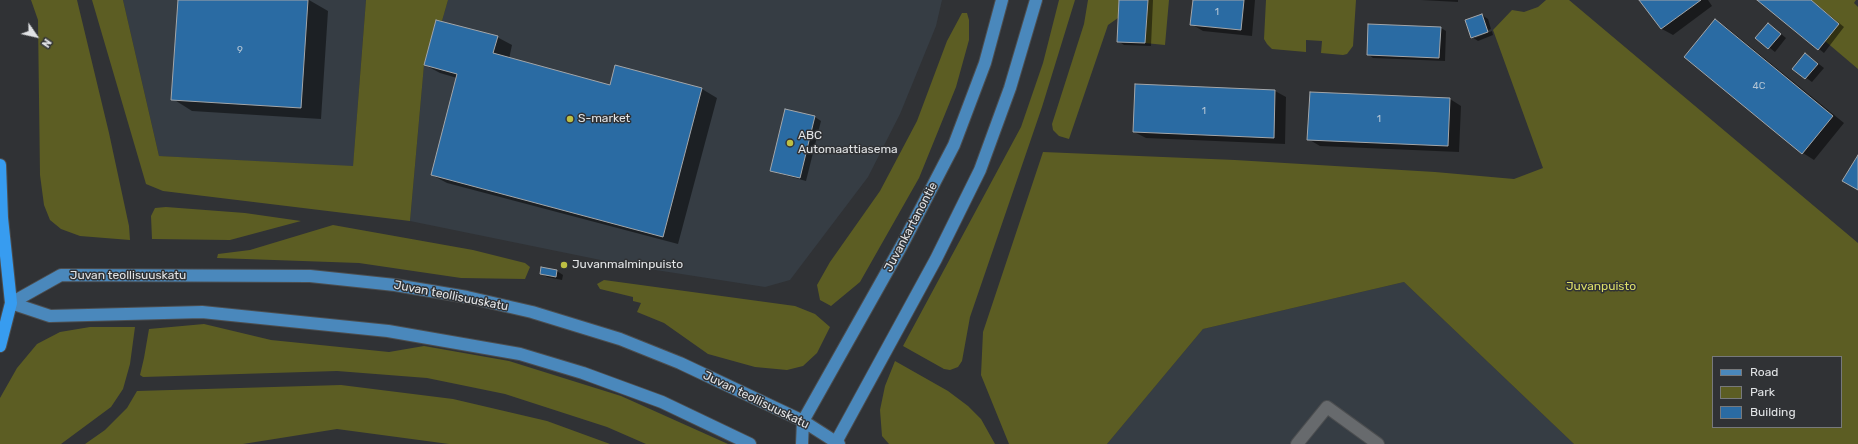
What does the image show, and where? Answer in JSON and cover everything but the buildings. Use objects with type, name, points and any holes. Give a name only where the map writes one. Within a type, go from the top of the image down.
[{"type":"highway","points":[[0,165],[6,303],[0,346]]},
{"type":"main road","name":"Juvankartanontie","points":[[802,444],[803,421],[902,245],[954,145],[985,63],[1002,0]]},
{"type":"main road","points":[[837,444],[936,259],[980,170],[1010,88],[1036,0]]},
{"type":"main road","name":"Juvan teollisuuskatu","points":[[6,303],[61,276],[310,276],[395,285],[467,297],[532,312],[620,339],[680,363],[803,421],[837,444]]},
{"type":"main road","points":[[6,303],[50,316],[202,312],[388,331],[520,354],[583,374],[662,402],[750,444]]},
{"type":"lane","points":[[1297,444],[1327,407],[1378,444]]},
{"type":"shaded area","points":[[123,0],[366,0],[353,167],[159,156]]},
{"type":"shaded area","points":[[448,0],[942,0],[936,26],[900,114],[868,177],[790,280],[765,287],[630,266],[410,221],[424,65],[436,20],[442,21]]},
{"type":"shaded area","points":[[1404,282],[1574,444],[1107,444],[1203,329]]},
{"type":"green space","points":[[31,0],[77,0],[109,133],[129,226],[130,240],[80,236],[61,229],[50,220],[44,205],[40,175],[38,20]]},
{"type":"green space","points":[[92,0],[123,0],[159,156],[353,166],[366,0],[448,0],[442,21],[436,20],[424,65],[410,221],[163,191],[146,184]]},
{"type":"green space","points":[[1059,0],[1075,0],[1042,107],[970,317],[962,361],[958,367],[950,370],[944,369],[903,346],[1021,127],[1043,63]]},
{"type":"green space","points":[[1088,0],[1119,0],[1118,18],[1108,25],[1069,139],[1059,136],[1053,130],[1052,124],[1084,24]]},
{"type":"green space","points":[[1148,0],[1169,0],[1165,45],[1145,43]]},
{"type":"green space","points":[[1266,0],[1356,0],[1353,46],[1347,54],[1343,55],[1321,53],[1322,41],[1306,40],[1306,52],[1272,49],[1264,39]]},
{"type":"green space","name":"Juvanpuisto","points":[[1546,0],[1569,0],[1858,243],[1858,444],[1574,444],[1404,282],[1203,329],[1107,444],[1009,444],[981,375],[983,332],[1043,152],[1235,160],[1435,172],[1514,179],[1543,168],[1493,30],[1512,10],[1524,12],[1538,7]]},
{"type":"green space","points":[[1811,0],[1856,0],[1854,3],[1858,7],[1858,69],[1825,41],[1839,24]]},
{"type":"green space","points":[[962,13],[967,13],[969,20],[969,40],[956,87],[919,178],[860,282],[831,306],[820,300],[817,285],[830,262],[880,191],[917,121],[947,41]]},
{"type":"green space","points":[[166,207],[245,213],[301,221],[230,240],[152,239],[151,216],[155,208]]},
{"type":"green space","points":[[333,225],[473,250],[525,263],[530,267],[525,279],[461,278],[359,263],[217,258],[218,254],[250,250]]},
{"type":"green space","points":[[604,280],[795,306],[815,314],[830,327],[817,353],[803,366],[787,370],[755,367],[708,354],[664,323],[637,312],[641,303],[633,301],[633,297],[600,289],[597,284]]},
{"type":"green space","points":[[204,324],[271,340],[389,352],[424,346],[509,361],[621,396],[728,444],[646,444],[607,427],[505,394],[427,378],[337,371],[143,377],[140,375],[149,329]]},
{"type":"green space","points":[[90,327],[135,327],[130,364],[123,389],[111,407],[61,444],[0,444],[0,398],[17,368],[37,344],[60,332]]},
{"type":"green space","points":[[895,361],[948,391],[968,406],[981,419],[995,444],[889,444],[882,436],[880,410],[885,386]]},
{"type":"green space","points":[[341,385],[453,399],[547,421],[610,444],[449,444],[337,429],[243,444],[85,444],[105,430],[127,408],[137,391]]},
{"type":"place","name":"S-market","points":[[570,119]]},
{"type":"place","name":"ABC Automaattiasema","points":[[790,143]]},
{"type":"place","name":"Juvanmalminpuisto","points":[[564,265]]}]
